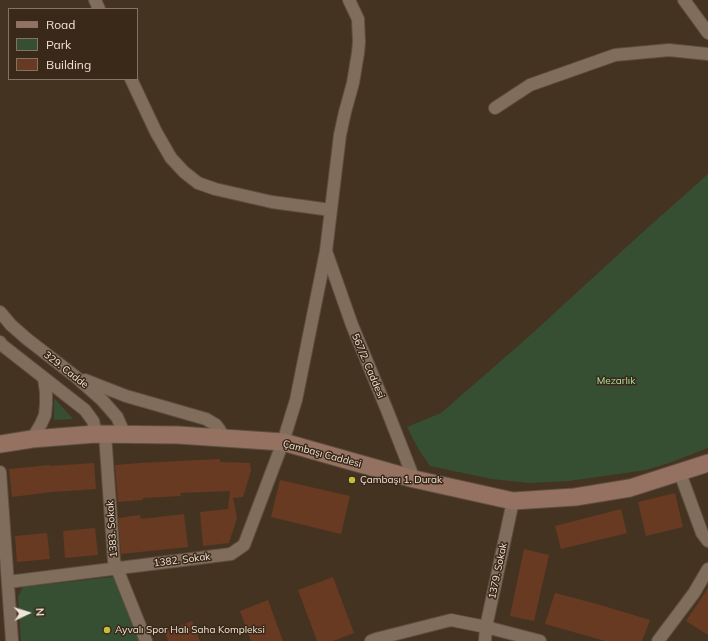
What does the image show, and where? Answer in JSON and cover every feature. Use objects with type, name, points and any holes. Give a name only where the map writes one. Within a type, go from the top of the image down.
[{"type":"main road","name":"Çambaşı Caddesi","points":[[0,444],[32,439],[100,434],[178,434],[283,442],[414,479],[513,501],[574,497],[630,488],[708,463]]},
{"type":"street","name":"1382. Sokak","points":[[8,582],[230,554],[244,546],[283,442],[296,400],[326,251],[340,135],[353,83],[358,53],[358,19],[349,0]]},
{"type":"street","points":[[684,0],[708,34]]},
{"type":"street","points":[[495,108],[530,84],[615,55],[669,50],[708,54]]},
{"type":"street","points":[[131,80],[156,132],[171,158],[184,172],[198,183],[215,189],[272,202],[331,210]]},
{"type":"street","name":"567/2. Caddesi","points":[[326,251],[352,325],[388,410],[414,479]]},
{"type":"street","name":"329. Cadde","points":[[0,312],[27,339],[88,387],[117,417],[124,434]]},
{"type":"street","name":"329. Cadde","points":[[0,342],[88,413],[100,434]]},
{"type":"street","points":[[76,377],[126,396],[206,419],[216,425],[224,438]]},
{"type":"street","name":"329. Cadde","points":[[32,439],[45,414],[46,392],[44,378]]},
{"type":"street","name":"1383. Sokak","points":[[100,434],[114,561],[146,641]]},
{"type":"street","points":[[0,472],[12,641]]},
{"type":"street","points":[[680,473],[702,533],[708,541]]},
{"type":"street","name":"1379. Sokak","points":[[485,641],[486,627],[513,501]]},
{"type":"street","points":[[658,641],[694,594],[708,569]]},
{"type":"street","points":[[371,641],[451,620],[486,627],[540,641]]},
{"type":"green space","name":"Mezarlık","points":[[708,174],[708,448],[646,470],[569,481],[530,483],[492,479],[430,466],[419,450],[407,427],[441,413],[525,340]]},
{"type":"green space","points":[[54,398],[73,419],[54,420]]},
{"type":"green space","points":[[113,577],[139,641],[21,641],[18,597],[23,587]]},
{"type":"building","points":[[220,459],[220,462],[250,463],[251,471],[243,497],[233,498],[237,518],[229,543],[203,546],[200,512],[228,509],[230,491],[180,493],[181,496],[143,498],[143,500],[118,502],[115,465]]},
{"type":"building","points":[[94,463],[96,489],[12,497],[9,469]]},
{"type":"building","points":[[280,480],[350,496],[341,534],[271,517]]},
{"type":"building","points":[[675,493],[683,527],[646,536],[638,502]]},
{"type":"building","points":[[621,509],[627,533],[561,549],[555,526]]},
{"type":"building","points":[[184,514],[188,547],[121,554],[118,518],[140,515],[141,519]]},
{"type":"building","points":[[95,528],[98,555],[65,558],[63,531]]},
{"type":"building","points":[[47,533],[50,559],[17,562],[15,536]]},
{"type":"building","points":[[524,549],[549,555],[534,621],[510,616]]},
{"type":"building","points":[[333,577],[354,633],[333,641],[317,641],[298,590]]},
{"type":"building","points":[[708,588],[708,635],[686,621]]},
{"type":"building","points":[[555,593],[650,620],[642,641],[605,641],[545,624]]},
{"type":"building","points":[[268,600],[283,641],[251,641],[240,611]]},
{"type":"building","points":[[192,621],[200,641],[168,641],[165,632]]},
{"type":"place","name":"Çambaşı 1. Durak","points":[[352,480]]},
{"type":"place","name":"Ayvalı Spor Halı Saha Kompleksi","points":[[107,630]]}]
